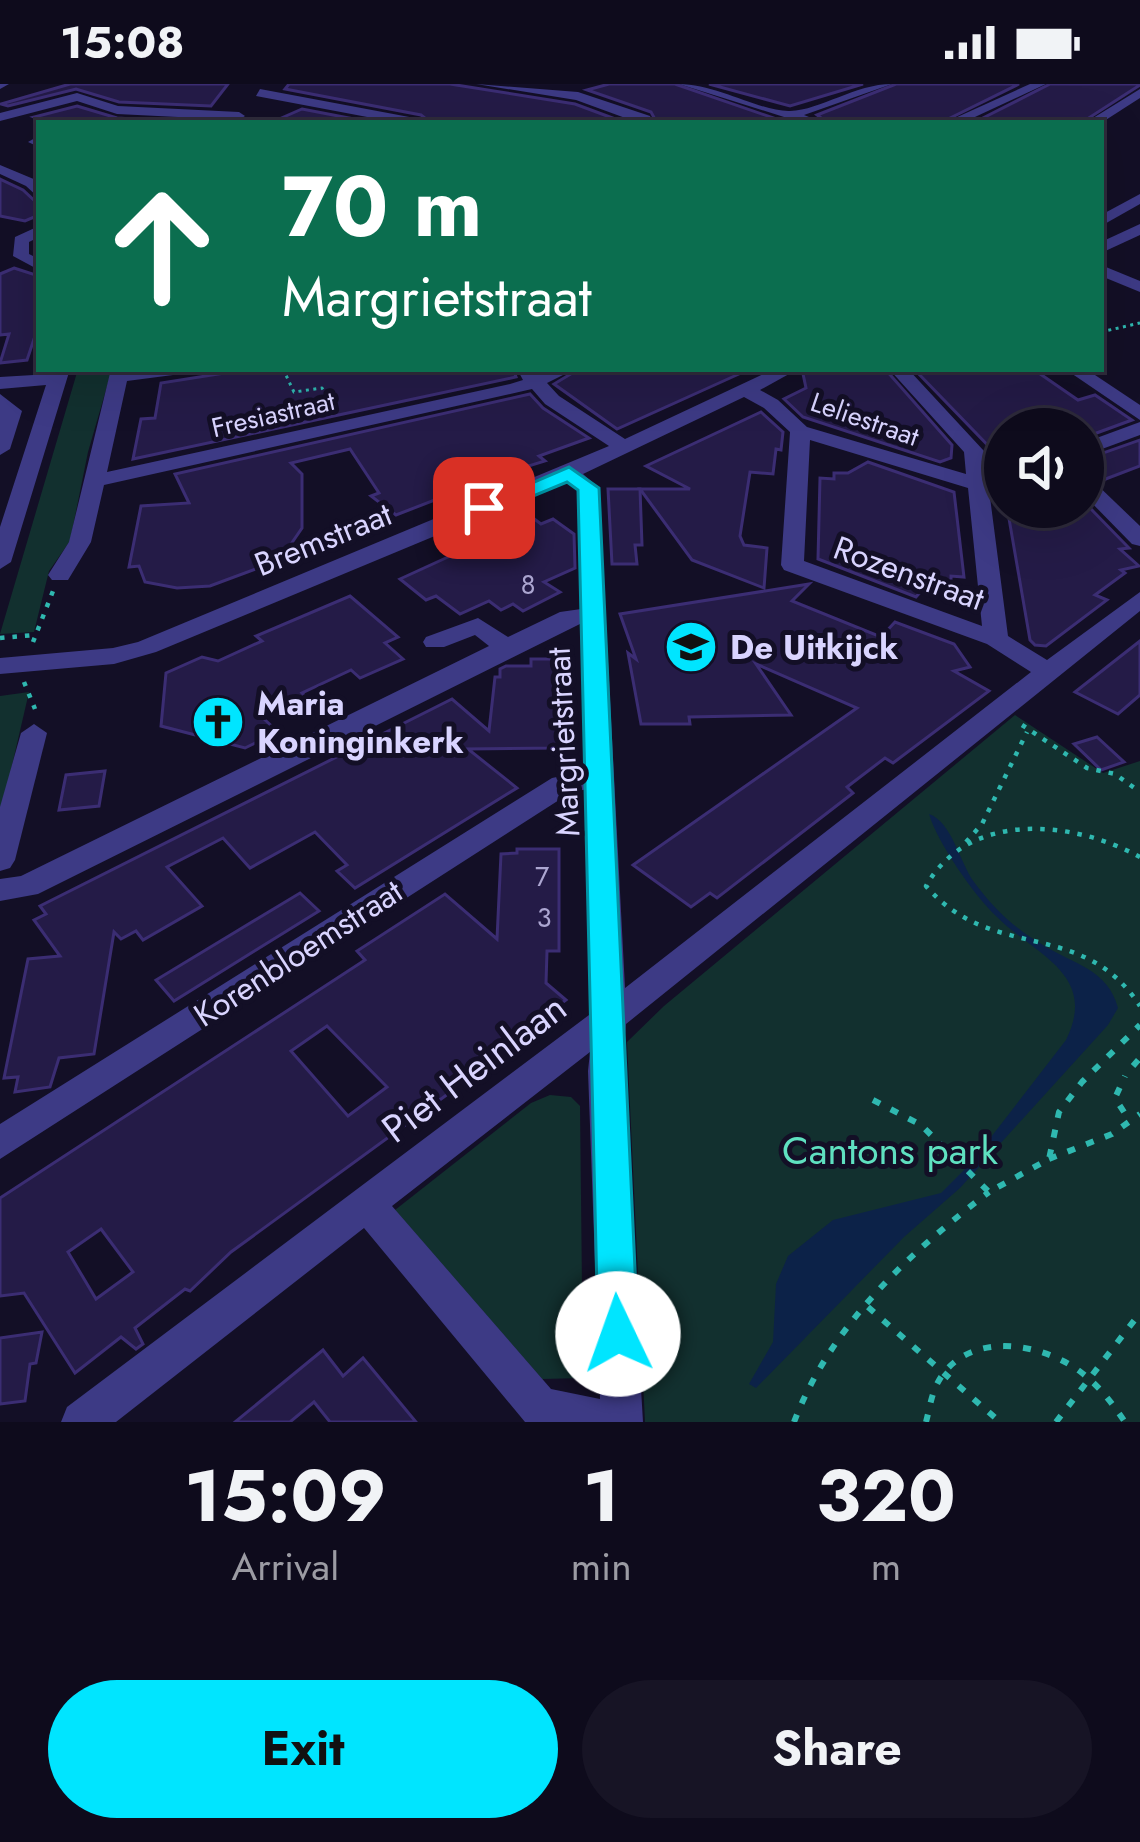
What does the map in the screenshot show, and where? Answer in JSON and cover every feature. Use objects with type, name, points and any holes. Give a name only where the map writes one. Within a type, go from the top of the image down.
[{"type":"street","points":[[482,84],[578,96],[645,120]]},
{"type":"street","points":[[555,94],[580,84]]},
{"type":"street","points":[[685,84],[806,120]]},
{"type":"street","points":[[829,84],[860,93]]},
{"type":"street","points":[[767,120],[886,84]]},
{"type":"street","points":[[958,120],[1040,84]]},
{"type":"street","points":[[809,88],[843,98]]},
{"type":"street","points":[[89,100],[117,110],[236,120],[264,89],[406,120]]},
{"type":"street","points":[[1100,119],[1140,93]]},
{"type":"street","points":[[555,94],[563,103],[612,120]]},
{"type":"street","points":[[208,119],[226,96]]},
{"type":"street","points":[[0,117],[72,98],[118,97]]},
{"type":"street","points":[[147,120],[160,114]]},
{"type":"street","points":[[1100,119],[1123,118]]},
{"type":"street","points":[[1,164],[22,163],[36,170]]},
{"type":"street","points":[[1,164],[36,190]]},
{"type":"street","points":[[1109,212],[1140,198]]},
{"type":"street","points":[[1109,212],[1140,227]]},
{"type":"street","points":[[1104,246],[1140,227]]},
{"type":"street","points":[[22,256],[21,240],[36,232]]},
{"type":"street","points":[[0,262],[22,256],[36,263]]},
{"type":"street","points":[[1104,271],[1140,287]]},
{"type":"street","points":[[30,381],[36,363]]},
{"type":"street","name":"Bremstraat","points":[[0,666],[114,656],[147,647],[569,473],[783,372]]},
{"type":"street","points":[[901,372],[974,452],[996,639],[1048,672]]},
{"type":"street","points":[[1078,372],[1140,414]]},
{"type":"street","points":[[60,575],[80,542],[119,373]]},
{"type":"street","points":[[0,383],[59,374]]},
{"type":"street","points":[[0,562],[59,374]]},
{"type":"street","points":[[529,376],[552,400],[626,448]]},
{"type":"street","name":"Fresiastraat","points":[[94,481],[347,424],[529,376]]},
{"type":"street","name":"Leliestraat","points":[[745,390],[771,404],[800,431],[975,483]]},
{"type":"street","points":[[0,400],[12,411],[0,448]]},
{"type":"street","points":[[1104,442],[1140,428]]},
{"type":"street","name":"Rozenstraat","points":[[800,431],[792,566],[996,639]]},
{"type":"street","name":"Margrietstraat","points":[[569,473],[588,488],[610,1018],[605,1071],[622,1422]]},
{"type":"street","points":[[1104,503],[1140,539]]},
{"type":"street","name":"Piet Heinlaan","points":[[82,1422],[610,1018],[1140,599]]},
{"type":"street","points":[[0,890],[27,886],[568,617],[593,615]]},
{"type":"street","points":[[435,642],[478,625],[507,648]]},
{"type":"street","points":[[0,860],[34,733]]},
{"type":"street","name":"Korenbloemstraat","points":[[0,1144],[562,785],[601,777]]},
{"type":"street","points":[[365,1203],[540,1408],[613,1422]]},
{"type":"path","points":[[1104,331],[1140,323]]},
{"type":"path","points":[[284,372],[294,392],[322,388],[347,424]]},
{"type":"path","points":[[0,638],[34,635]]},
{"type":"path","points":[[998,710],[1087,768],[1115,774],[1140,792]]},
{"type":"path","points":[[962,847],[982,824],[1028,729]]},
{"type":"path","points":[[1140,857],[1128,848],[1055,829],[1019,828],[947,856],[931,869],[926,886],[956,919],[1008,936],[1043,939],[1102,960],[1124,977],[1140,1006]]},
{"type":"path","points":[[1049,1159],[1059,1112],[1082,1082],[1140,1025]]},
{"type":"path","points":[[1133,1066],[1140,1058]]},
{"type":"path","points":[[1124,1112],[1115,1098],[1125,1076]]},
{"type":"path","points":[[873,1100],[905,1114],[989,1192]]},
{"type":"path","points":[[794,1422],[823,1363],[867,1306],[947,1222],[989,1192],[1049,1159],[1112,1134],[1140,1114]]},
{"type":"path","points":[[867,1306],[1000,1422]]},
{"type":"path","points":[[1056,1422],[1140,1313]]},
{"type":"path","points":[[926,1422],[928,1403],[942,1372],[963,1356],[1003,1344],[1047,1350],[1091,1376],[1125,1422]]},
{"type":"green space","points":[[77,372],[111,372],[70,541],[49,571],[34,632],[0,634]]},
{"type":"green space","points":[[29,692],[0,817],[0,696]]},
{"type":"green space","name":"Cantons park","points":[[1015,715],[1103,773],[1140,761],[1140,1422],[645,1422],[627,1042],[664,1006]]},
{"type":"green space","points":[[550,1095],[571,1097],[580,1106],[583,1378],[542,1379],[395,1210],[531,1103]]},
{"type":"water","points":[[929,814],[944,825],[974,882],[997,909],[1033,939],[1098,976],[1118,1008],[1108,1025],[960,1188],[904,1237],[756,1388],[749,1384],[773,1342],[776,1284],[788,1256],[833,1220],[941,1193],[971,1163],[1066,1040],[1074,1017],[1074,998],[1058,968],[977,895]]},
{"type":"building","points":[[70,84],[228,84],[211,106],[119,102],[76,89],[1,104]]},
{"type":"building","points":[[289,84],[450,84],[575,104],[618,120],[427,120],[285,89]]},
{"type":"building","points":[[609,84],[675,84],[779,120],[655,120],[651,112],[587,90]]},
{"type":"building","points":[[709,84],[863,84],[790,106]]},
{"type":"building","points":[[896,84],[1019,84],[946,120],[824,120],[817,115]]},
{"type":"building","points":[[1050,84],[1140,84],[1086,120],[979,120]]},
{"type":"building","points":[[77,106],[117,118],[150,120],[42,120],[34,117]]},
{"type":"building","points":[[302,109],[359,120],[277,120]]},
{"type":"building","points":[[0,179],[36,202],[36,216],[25,221],[0,216]]},
{"type":"building","points":[[14,268],[36,275],[36,333],[27,360],[0,363],[9,334],[0,335],[0,274]]},
{"type":"building","points":[[231,372],[514,372],[516,377],[133,459],[141,419],[155,418],[161,383]]},
{"type":"building","points":[[574,372],[743,372],[617,429],[554,384]]},
{"type":"building","points":[[803,372],[888,372],[952,445],[951,458],[940,462],[803,417],[784,399],[806,388]]},
{"type":"building","points":[[917,372],[1037,372],[1078,400],[1095,395],[1132,420],[1104,430],[1104,408],[984,408],[984,441]]},
{"type":"building","points":[[530,394],[589,438],[539,456],[545,461],[509,472],[514,476],[483,489],[476,484],[396,515],[371,496],[379,493],[350,449],[291,463],[302,474],[302,528],[280,560],[210,586],[177,588],[145,582],[139,566],[129,567],[141,506],[189,503],[175,474]]},
{"type":"building","points":[[761,412],[783,432],[781,450],[776,449],[773,474],[750,472],[740,536],[744,545],[767,548],[764,588],[692,560],[640,489],[690,489],[646,466]]},
{"type":"building","points":[[1140,440],[1140,466],[1104,480],[1104,453]]},
{"type":"building","points":[[868,462],[954,492],[964,577],[951,576],[951,582],[931,580],[916,597],[818,559],[820,478],[834,479],[834,473],[848,473]]},
{"type":"building","points":[[608,489],[640,489],[642,545],[635,545],[637,564],[612,564]]},
{"type":"building","points":[[533,518],[541,524],[553,519],[574,534],[575,568],[544,582],[560,592],[523,611],[513,604],[501,610],[489,601],[460,614],[436,596],[426,600],[400,579]]},
{"type":"building","points":[[1104,522],[1129,548],[1120,549],[1139,566],[1121,570],[1125,573],[1095,595],[1107,600],[1046,646],[1030,640],[1011,528],[1104,528]]},
{"type":"building","points":[[809,584],[792,601],[881,637],[895,622],[954,644],[970,667],[954,671],[989,691],[893,763],[885,758],[847,787],[853,793],[717,898],[710,893],[691,907],[633,865],[857,708],[756,664],[791,715],[689,717],[690,724],[641,724],[628,653],[636,659],[620,614]]},
{"type":"building","points":[[350,596],[398,637],[385,643],[403,659],[360,678],[351,670],[302,693],[307,698],[263,718],[278,732],[245,748],[161,726],[166,673],[202,657],[218,661],[262,641],[256,636]]},
{"type":"building","points":[[1140,641],[1140,695],[1118,714],[1075,692]]},
{"type":"building","points":[[531,659],[558,659],[559,748],[468,749],[517,788],[355,888],[337,871],[347,865],[315,832],[250,868],[223,838],[167,867],[202,906],[143,940],[136,931],[121,939],[114,932],[94,1054],[59,1058],[50,1087],[15,1092],[18,1077],[4,1078],[28,959],[60,956],[34,920],[46,914],[40,906],[452,699],[489,731],[495,677],[506,666],[531,666]]},
{"type":"building","points":[[1097,737],[1124,762],[1101,770],[1074,744]]},
{"type":"building","points":[[105,771],[99,806],[59,810],[66,775]]},
{"type":"building","points":[[517,849],[559,849],[559,951],[547,951],[546,983],[566,1000],[448,1087],[452,1091],[231,1252],[190,1291],[185,1289],[135,1328],[143,1344],[136,1349],[121,1337],[75,1373],[24,1293],[0,1296],[0,1198],[365,960],[357,951],[445,894],[497,939],[501,854],[517,853]],"holes":[[[327,1026],[387,1087],[348,1116],[291,1051]],[[101,1229],[133,1272],[96,1299],[68,1252]]]},
{"type":"building","points":[[300,893],[319,911],[174,1001],[156,980]]},
{"type":"building","points":[[42,1332],[36,1363],[30,1364],[25,1401],[0,1404],[0,1338]]},
{"type":"building","points":[[323,1350],[343,1376],[363,1358],[416,1422],[330,1422],[314,1402],[290,1422],[235,1422]]},
{"type":"place","name":"De Uitkijck","points":[[691,647]]},
{"type":"place","name":"Maria Koninginkerk","points":[[218,722]]},
{"type":"route","points":[[484,508],[569,473],[588,488],[610,1018],[605,1071],[618,1334]]}]
